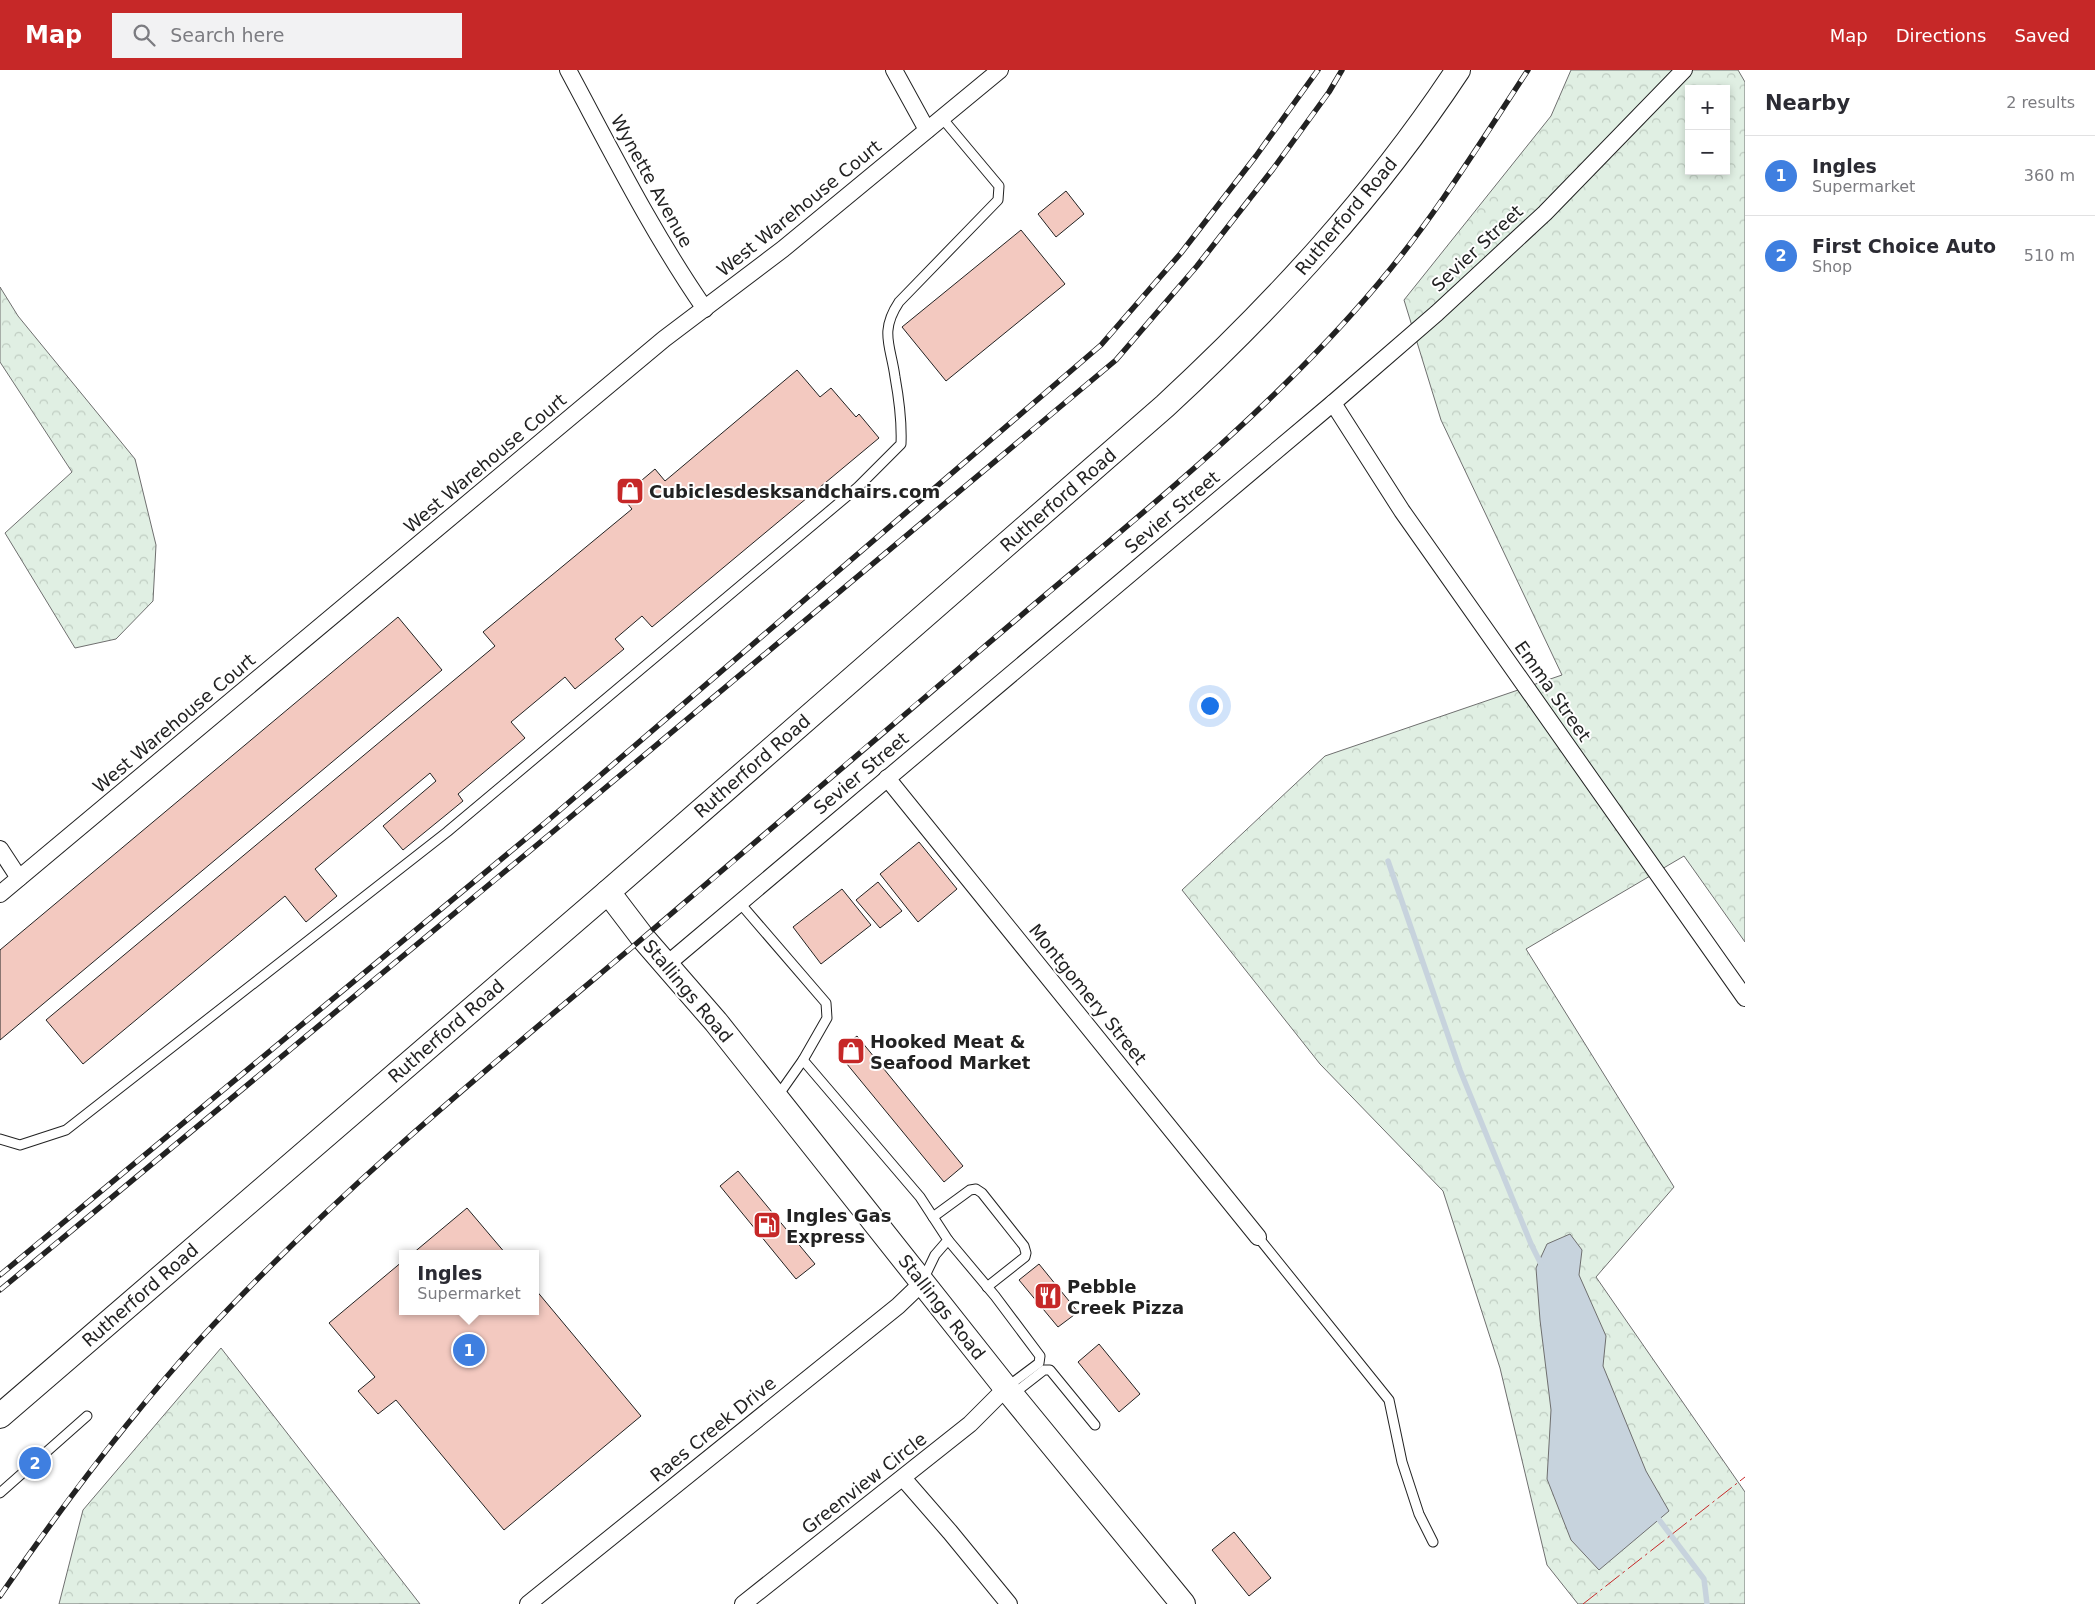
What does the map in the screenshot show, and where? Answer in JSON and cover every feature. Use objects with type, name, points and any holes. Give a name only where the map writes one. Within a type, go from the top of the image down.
[{"type":"street","name":"Wynette Avenue","points":[[568,70],[618,163],[688,284],[705,309]]},
{"type":"street","points":[[894,70],[927,130]]},
{"type":"street","name":"West Warehouse Court","points":[[0,894],[664,339],[783,249],[1000,70]]},
{"type":"street","name":"Rutherford Road","points":[[0,1416],[608,892],[1165,406],[1242,335],[1306,267],[1354,210],[1403,147],[1458,70]]},
{"type":"street","name":"Sevier Street","points":[[666,965],[1333,403],[1437,312],[1545,214],[1684,70]]},
{"type":"street","name":"Emma Street","points":[[1333,403],[1402,510],[1745,998]]},
{"type":"street","name":"Montgomery Street","points":[[886,778],[1258,1237]]},
{"type":"street","points":[[0,849],[19,878]]},
{"type":"street","name":"Stallings Road","points":[[608,892],[776,1098],[1009,1391],[1183,1604]]},
{"type":"street","name":"Raes Creek Drive","points":[[528,1604],[898,1306],[922,1283]]},
{"type":"street","name":"Greenview Circle","points":[[743,1604],[903,1478],[1009,1391]]},
{"type":"street","points":[[903,1478],[1009,1604]]},
{"type":"lane","points":[[0,1139],[20,1145],[66,1130],[447,832],[858,487],[901,444],[902,424],[895,375],[887,342],[891,314],[899,302],[998,200],[1000,191],[999,186],[942,118]]},
{"type":"lane","points":[[739,902],[826,1003],[827,1018],[804,1060],[776,1098]]},
{"type":"lane","points":[[804,1060],[920,1197],[948,1240],[1040,1356],[1039,1363],[1009,1391]]},
{"type":"lane","points":[[933,1217],[970,1190],[976,1189],[982,1193],[1024,1246],[1025,1257],[987,1287]]},
{"type":"lane","points":[[1258,1237],[1389,1400],[1402,1462],[1419,1514],[1433,1542]]},
{"type":"lane","points":[[922,1283],[935,1255],[948,1240]]},
{"type":"lane","points":[[1009,1391],[1044,1370],[1050,1370],[1095,1425]]},
{"type":"lane","points":[[0,1493],[87,1416]]},
{"type":"green space","points":[[1571,70],[1738,70],[1745,82],[1745,942],[1684,856],[1526,949],[1674,1187],[1596,1277],[1745,1492],[1745,1604],[1578,1604],[1547,1565],[1500,1368],[1443,1191],[1320,1064],[1182,890],[1325,756],[1562,675],[1441,420],[1404,300],[1551,116]]},
{"type":"green space","points":[[0,287],[18,316],[135,459],[156,545],[153,601],[116,639],[75,648],[5,533],[72,472],[0,362]]},
{"type":"green space","points":[[221,1348],[420,1604],[59,1604],[83,1510]]},
{"type":"shaded area","points":[[1570,1234],[1582,1250],[1579,1275],[1606,1336],[1603,1366],[1646,1471],[1669,1511],[1599,1570],[1571,1540],[1547,1479],[1551,1410],[1536,1268],[1547,1244]]},
{"type":"building","points":[[1066,191],[1084,214],[1056,237],[1038,214]]},
{"type":"building","points":[[1021,230],[1065,284],[946,381],[902,327]]},
{"type":"building","points":[[797,370],[820,397],[831,388],[856,417],[859,414],[879,438],[652,627],[642,616],[615,639],[624,649],[575,689],[565,677],[511,722],[525,738],[458,794],[463,801],[403,850],[383,826],[436,781],[430,773],[315,869],[337,896],[306,922],[285,896],[83,1064],[46,1020],[495,646],[483,632],[632,509],[622,497],[655,469],[665,481]]},
{"type":"building","points":[[398,617],[442,670],[0,1040],[0,950]]},
{"type":"building","points":[[919,842],[957,889],[918,922],[880,874]]},
{"type":"building","points":[[878,882],[902,911],[880,928],[856,900]]},
{"type":"building","points":[[842,889],[871,925],[821,964],[793,927]]},
{"type":"building","points":[[857,1036],[963,1166],[944,1182],[842,1058],[843,1047]]},
{"type":"building","name":"Ingles Gas Express","points":[[738,1171],[815,1264],[796,1279],[720,1186]]},
{"type":"building","points":[[467,1208],[503,1250],[417,1250]]},
{"type":"building","points":[[399,1264],[399,1315],[539,1315],[539,1294],[641,1416],[504,1530],[396,1400],[378,1414],[358,1391],[375,1377],[329,1323]]},
{"type":"building","name":"Pebble Creek Pizza","points":[[1039,1264],[1078,1312],[1058,1327],[1019,1280]]},
{"type":"building","points":[[1099,1344],[1140,1394],[1119,1412],[1078,1362]]},
{"type":"building","points":[[1234,1532],[1271,1578],[1249,1596],[1212,1550]]},
{"type":"waterway","points":[[1388,861],[1460,1070],[1531,1244],[1542,1266]]},
{"type":"waterway","points":[[1654,1513],[1704,1579],[1707,1604]]},
{"type":"railway","points":[[0,1275],[546,822],[1101,345],[1181,253],[1256,156],[1318,70]]},
{"type":"railway","points":[[0,1290],[555,830],[1116,360],[1197,266],[1273,169],[1329,92],[1342,70]]},
{"type":"railway","points":[[0,1596],[71,1496],[121,1431],[201,1338],[304,1233],[468,1085],[1133,521],[1236,431],[1285,384],[1333,335],[1399,259],[1456,180],[1528,70]]},
{"type":"power","points":[[1583,1604],[1745,1477]]},
{"type":"place","name":"Cubiclesdesksandchairs.com","points":[[630,491]]},
{"type":"place","name":"Hooked Meat & Seafood Market","points":[[851,1051]]},
{"type":"place","name":"Ingles Gas Express","points":[[767,1225]]},
{"type":"place","name":"Pebble Creek Pizza","points":[[1048,1296]]},
{"type":"place","name":"Ingles","points":[[469,1350]]},
{"type":"place","name":"First Choice Auto","points":[[35,1463]]}]
